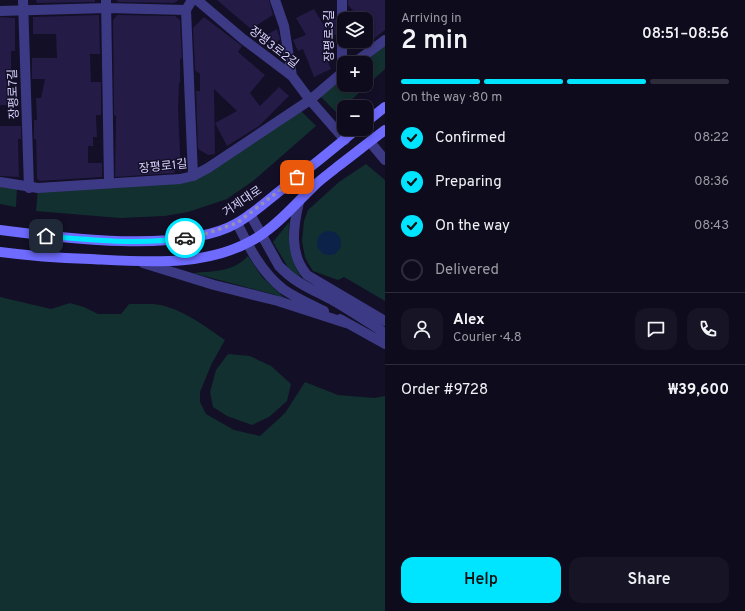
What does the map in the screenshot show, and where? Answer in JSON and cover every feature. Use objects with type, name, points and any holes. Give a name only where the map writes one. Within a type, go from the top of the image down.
[{"type":"main road","points":[[373,116],[385,107]]},
{"type":"main road","points":[[0,252],[27,256],[139,262],[174,261],[209,257],[239,248],[262,235],[274,226],[314,185],[385,130]]},
{"type":"main road","name":"거제대로","points":[[0,230],[94,240],[178,239],[202,235],[237,223],[350,136]]},
{"type":"street","name":"장평로7길","points":[[23,0],[28,188]]},
{"type":"street","points":[[192,0],[186,10],[194,176]]},
{"type":"street","name":"장평3로2길","points":[[197,0],[242,40],[292,76],[310,100],[345,140]]},
{"type":"street","points":[[275,0],[284,26],[292,76]]},
{"type":"street","name":"장평로3길","points":[[342,0],[343,56]]},
{"type":"street","points":[[106,4],[109,183]]},
{"type":"street","points":[[0,11],[24,11],[106,4],[186,10]]},
{"type":"street","points":[[363,56],[385,40]]},
{"type":"street","name":"장평로1길","points":[[0,182],[28,188],[180,179],[194,176],[310,100],[337,76]]},
{"type":"street","points":[[370,142],[385,160]]},
{"type":"street","points":[[299,202],[294,226],[295,248],[296,256],[303,270],[307,274],[385,321]]},
{"type":"street","points":[[250,214],[279,266],[285,273],[307,288],[333,300],[385,332]]},
{"type":"street","points":[[237,223],[247,243],[264,270],[282,288],[385,344]]},
{"type":"street","points":[[139,262],[214,285],[278,301],[346,323]]},
{"type":"green space","points":[[385,40],[385,69],[373,80],[373,56],[363,56]]},
{"type":"green space","points":[[337,78],[337,92],[360,92],[351,100],[337,100],[337,113],[319,95]]},
{"type":"green space","points":[[298,108],[316,126],[253,181],[227,199],[188,212],[165,216],[120,218],[36,211],[38,188],[180,179]]},
{"type":"green space","points":[[366,164],[385,180],[385,301],[344,277],[338,280],[313,271],[305,257],[302,241],[304,221],[308,210],[339,182]]},
{"type":"green space","points":[[0,183],[17,186],[16,207],[0,204]]},
{"type":"green space","points":[[289,222],[290,251],[294,264],[301,277],[290,271],[273,242]]},
{"type":"green space","points":[[248,256],[262,277],[287,300],[276,295],[193,273],[230,268]]},
{"type":"green space","points":[[0,297],[51,309],[70,303],[84,307],[98,314],[121,314],[129,304],[154,304],[173,309],[191,318],[225,340],[212,363],[200,392],[200,402],[206,414],[234,430],[260,436],[285,413],[305,382],[338,395],[374,398],[385,396],[385,611],[0,611]]},
{"type":"green space","points":[[228,354],[250,356],[271,366],[291,384],[287,401],[269,417],[252,425],[227,416],[213,407],[210,392],[216,370]]},
{"type":"water","points":[[329,231],[337,235],[341,243],[337,251],[329,255],[321,251],[317,243],[321,235]]},
{"type":"building","points":[[36,0],[95,0],[95,2],[37,3]]},
{"type":"building","points":[[117,0],[179,0],[174,3],[118,2]]},
{"type":"building","points":[[217,0],[269,0],[273,15],[251,29]]},
{"type":"building","points":[[348,0],[385,0],[385,30],[373,39],[373,12],[354,12],[348,5]]},
{"type":"building","points":[[314,9],[323,24],[336,16],[336,35],[332,35],[334,48],[323,51],[331,69],[314,77],[303,49],[298,51],[293,40],[306,35],[296,18]]},
{"type":"building","points":[[99,15],[100,54],[90,54],[91,82],[101,82],[101,115],[96,115],[97,137],[93,137],[93,146],[88,146],[88,163],[102,163],[102,177],[39,181],[37,179],[34,120],[37,120],[36,98],[41,98],[45,79],[32,79],[32,58],[57,58],[56,34],[33,34],[33,17]]},
{"type":"building","points":[[117,15],[175,16],[180,20],[182,59],[180,58],[178,110],[181,172],[176,169],[174,173],[115,177],[116,116],[114,115],[113,20]]},
{"type":"building","points":[[0,17],[15,18],[15,51],[11,51],[11,89],[14,89],[15,105],[0,105]]},
{"type":"building","points":[[204,17],[242,46],[238,52],[265,75],[250,93],[260,106],[279,87],[289,96],[259,126],[227,146],[215,123],[237,111],[214,89],[215,154],[208,155],[198,149],[196,91],[200,91],[200,74],[195,70],[193,28]]},
{"type":"building","points":[[277,29],[280,39],[275,44],[270,46],[261,38]]},
{"type":"building","points":[[0,126],[21,126],[21,139],[18,139],[19,177],[0,176]]},
{"type":"way so far","points":[[185,238],[202,235],[237,223],[297,177]]},
{"type":"route","points":[[46,236],[94,240],[156,240],[185,238]]}]
